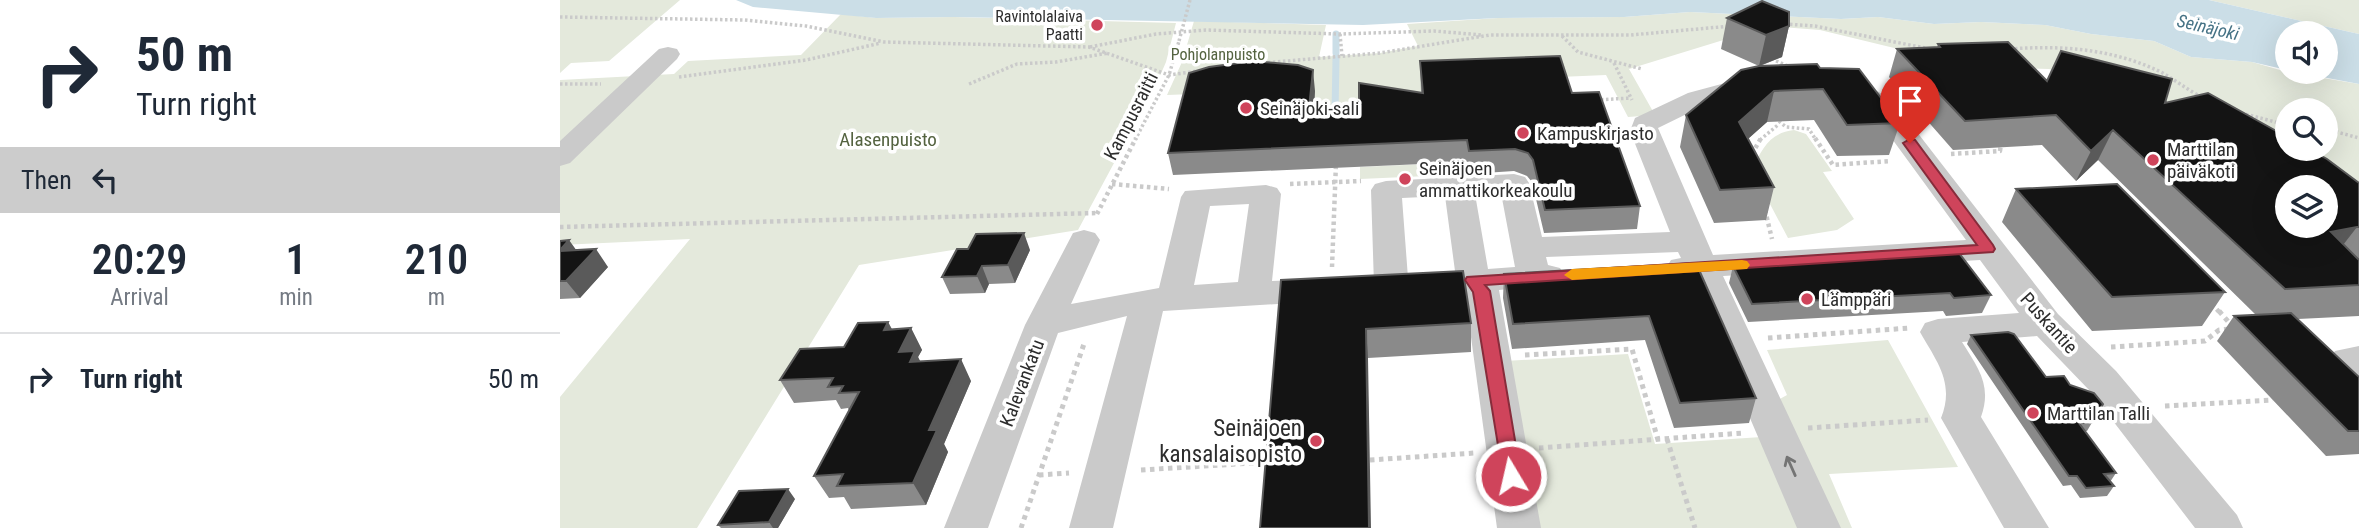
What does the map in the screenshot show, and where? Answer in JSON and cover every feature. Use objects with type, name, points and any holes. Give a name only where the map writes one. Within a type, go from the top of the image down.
[{"type":"street","points":[[560,157],[667,54]]},
{"type":"street","points":[[1783,71],[1753,83],[1699,98],[1659,115],[1645,124],[1644,131],[1819,528]]},
{"type":"street","name":"Puskantie","points":[[1848,88],[1859,91],[1886,111],[1988,249],[2058,336],[2103,381],[2221,528]]},
{"type":"street","points":[[1391,285],[1386,190],[1514,184],[1531,262]]},
{"type":"street","points":[[1459,186],[1473,280],[1482,291],[1519,528]]},
{"type":"street","points":[[1091,528],[1105,472],[1196,197],[1266,194],[1253,294]]},
{"type":"street","name":"Kalevankatu","points":[[966,528],[1043,326],[1090,226]]},
{"type":"street","points":[[1043,326],[1094,310],[1161,301],[1473,280],[1531,262],[1697,254],[1773,263],[1988,249]]},
{"type":"street","points":[[1938,332],[2058,336]]},
{"type":"street","points":[[1938,332],[1962,373],[1968,399],[1961,418],[2027,528]]},
{"type":"street","points":[[2359,359],[2348,360],[2359,370]]},
{"type":"path","name":"Kampusraitti","points":[[1090,226],[1169,75],[1190,0]]},
{"type":"path","points":[[560,18],[744,20],[806,26],[884,42],[1089,47],[1156,33],[1206,30],[1340,33],[1434,31],[1490,36],[1631,36],[1741,25]]},
{"type":"path","points":[[1775,23],[1815,26],[1932,50]]},
{"type":"path","points":[[1340,33],[1342,56]]},
{"type":"path","points":[[1257,63],[1380,53],[1490,36]]},
{"type":"path","points":[[1562,36],[1578,52],[1642,69]]},
{"type":"path","points":[[560,84],[637,83],[806,60],[884,42]]},
{"type":"path","points":[[1089,47],[1169,75],[1208,69]]},
{"type":"path","points":[[2009,49],[2064,47],[2125,58],[2165,75],[2205,99]]},
{"type":"path","points":[[969,84],[1017,64],[1056,62],[1109,53]]},
{"type":"path","points":[[1614,62],[1645,124]]},
{"type":"path","points":[[2239,112],[2275,122]]},
{"type":"path","points":[[1749,159],[1761,138],[1779,124]]},
{"type":"path","points":[[2338,132],[2359,138]]},
{"type":"path","points":[[1331,289],[1337,157]]},
{"type":"path","points":[[1281,184],[1371,181]]},
{"type":"path","points":[[1112,184],[1171,189]]},
{"type":"path","points":[[1762,203],[1772,231],[1773,263]]},
{"type":"path","points":[[560,226],[1090,226]]},
{"type":"path","points":[[2058,336],[2205,341],[2219,330],[2235,329],[2209,302]]},
{"type":"path","points":[[1021,528],[1094,310]]},
{"type":"path","points":[[1736,341],[1908,328],[1938,332]]},
{"type":"path","points":[[1492,357],[1632,349],[1658,440]]},
{"type":"path","points":[[2125,409],[2273,400]]},
{"type":"path","points":[[1370,460],[1961,418]]},
{"type":"path","points":[[1667,439],[1695,528]]},
{"type":"path","points":[[1267,475],[1271,462],[1269,449]]},
{"type":"path","points":[[1039,475],[1271,462]]},
{"type":"green space","points":[[560,0],[680,0],[609,61],[571,63],[560,73]]},
{"type":"green space","points":[[2209,0],[2359,0],[2359,34],[2338,29],[2338,21],[2302,21]]},
{"type":"green space","name":"Pohjolanpuisto","points":[[1690,12],[1841,19],[1878,17],[1934,24],[1981,22],[2045,25],[2091,34],[2154,41],[2191,57],[2252,62],[2275,69],[2275,84],[2338,84],[2338,80],[2359,84],[2359,206],[2338,192],[2338,175],[2311,175],[2289,161],[2338,161],[2338,98],[2275,98],[2275,152],[2221,117],[2049,69],[1923,65],[1919,54],[1820,30],[1769,26],[1629,69],[1655,115],[1628,117],[1606,75],[1421,83],[1424,115],[1361,104],[1314,106],[1193,94],[1167,95],[1182,62],[1194,21],[1326,25],[1319,57],[1380,53],[1418,46],[1407,24],[1498,18],[1624,17]]},
{"type":"green space","name":"Alasenpuisto","points":[[841,14],[876,18],[954,17],[1176,23],[1166,62],[1156,85],[1078,230],[859,265],[697,528],[560,528],[560,397],[690,239],[560,245],[560,80],[674,74],[688,61],[801,55]]},
{"type":"green space","points":[[1794,130],[1806,134],[1832,171],[1823,172],[1854,219],[1837,230],[1788,238],[1752,170],[1772,138]]},
{"type":"green space","points":[[1449,163],[1450,175],[1360,179],[1360,167]]},
{"type":"green space","points":[[1888,340],[1958,467],[1829,474],[1852,528],[1514,528],[1488,362],[1628,354],[1655,444],[1777,436],[1765,407],[1787,395],[1767,350]]},
{"type":"water","name":"Seinäjoki","points":[[736,0],[2209,0],[2302,21],[2275,21],[2275,67],[2252,62],[2191,57],[2154,41],[2091,34],[2045,25],[1981,22],[1934,24],[1878,17],[1841,19],[1690,12],[1624,17],[1498,18],[1363,25],[954,17],[876,18],[753,7]]},
{"type":"water","points":[[2338,29],[2359,34],[2359,84],[2338,80]]},
{"type":"building","points":[[1762,1],[1789,12],[1789,26],[1766,35],[1727,18]]},
{"type":"building","points":[[2008,42],[2047,81],[2061,51],[2172,79],[2165,103],[2208,93],[2275,130],[2275,161],[2330,161],[2359,183],[2359,227],[2338,231],[2338,175],[2275,175],[2275,238],[2337,238],[2359,260],[2359,285],[2285,289],[2113,130],[2091,151],[2056,115],[1965,121],[1897,49],[1940,47],[1938,44]]},
{"type":"building","points":[[1560,56],[1572,93],[1599,92],[1640,206],[1545,210],[1533,160],[1528,153],[1515,149],[1469,151],[1467,140],[1168,153],[1189,73],[1209,67],[1254,61],[1298,65],[1313,70],[1309,108],[1359,106],[1359,83],[1423,93],[1420,61]]},
{"type":"building","points":[[1817,64],[1820,68],[1859,69],[1900,123],[1847,125],[1823,89],[1774,91],[1739,122],[1774,187],[1720,190],[1686,115],[1741,70],[1759,66]]},
{"type":"building","points":[[2117,184],[2225,292],[2112,297],[2016,189]]},
{"type":"building","points":[[1499,187],[1500,189],[1478,188]]},
{"type":"building","points":[[1024,233],[1008,265],[982,266],[977,276],[942,277],[957,249],[968,249],[976,234]]},
{"type":"building","points":[[569,240],[560,250],[560,241]]},
{"type":"building","points":[[596,249],[566,281],[560,281],[560,251]]},
{"type":"building","points":[[1959,253],[1991,295],[1954,298],[1950,293],[1752,304],[1733,266]]},
{"type":"building","points":[[1696,263],[1756,398],[1680,403],[1649,316],[1513,324],[1504,274]]},
{"type":"building","points":[[1463,271],[1471,323],[1366,329],[1369,528],[1260,528],[1281,280]]},
{"type":"building","points":[[2291,313],[2359,377],[2359,431],[2348,431],[2234,316]]},
{"type":"building","points":[[888,322],[884,330],[911,328],[899,352],[915,351],[910,362],[961,359],[929,430],[937,430],[913,483],[837,486],[843,474],[814,476],[859,392],[839,393],[843,386],[828,387],[833,378],[780,380],[800,349],[844,347],[858,323]]},
{"type":"building","points":[[2008,332],[2014,334],[2046,377],[2064,376],[2070,385],[2094,393],[2103,404],[2093,422],[2079,423],[2116,473],[2104,474],[2114,486],[2086,488],[2077,476],[2069,476],[1971,335]]},
{"type":"building","points":[[788,489],[769,522],[718,525],[739,491]]},
{"type":"waterway","points":[[1336,34],[1336,53]]},
{"type":"waterway","points":[[1335,113],[1336,59]]},
{"type":"slow traffic","points":[[1572,275],[1742,265]]},
{"type":"place","name":"Ravintolalaiva Paatti","points":[[1097,25]]},
{"type":"place","name":"Seinäjoki-sali","points":[[1246,108]]},
{"type":"place","name":"Kampuskirjasto","points":[[1523,133]]},
{"type":"place","name":"Marttilan päiväkoti","points":[[2153,160]]},
{"type":"place","name":"Seinäjoen ammattikorkeakoulu","points":[[1405,179]]},
{"type":"place","name":"Lämppäri","points":[[1807,299]]},
{"type":"place","name":"Marttilan Talli","points":[[2033,413]]},
{"type":"place","name":"Seinäjoen kansalaisopisto","points":[[1316,441]]},
{"type":"route","points":[[1511,476],[1482,291],[1473,280],[1988,249],[1910,143]]}]
